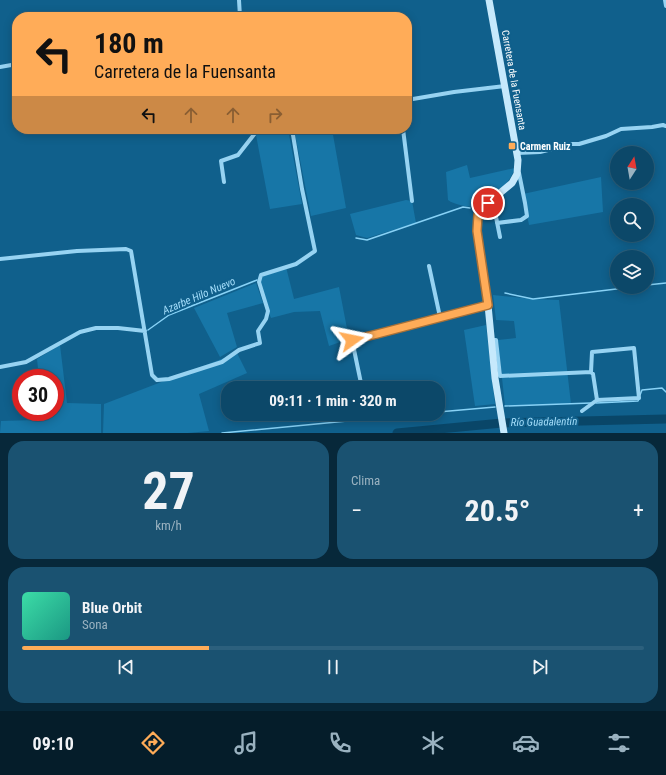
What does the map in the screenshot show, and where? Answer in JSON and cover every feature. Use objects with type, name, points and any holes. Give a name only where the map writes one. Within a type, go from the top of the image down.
[{"type":"main road","name":"Carretera de la Fuensanta","points":[[489,0],[517,153],[518,169]]},
{"type":"main road","points":[[504,433],[495,378],[488,305],[477,231],[478,215],[488,203],[512,183],[518,169]]},
{"type":"street","points":[[239,0],[240,12]]},
{"type":"street","points":[[665,0],[666,6]]},
{"type":"street","points":[[0,67],[12,65]]},
{"type":"street","points":[[412,99],[505,86]]},
{"type":"street","points":[[517,153],[540,152],[560,147],[565,144],[578,144],[606,136],[622,129],[663,125],[666,126]]},
{"type":"street","points":[[224,182],[221,161],[238,155],[253,134]]},
{"type":"street","points":[[0,259],[77,251],[126,249],[131,251],[152,375],[157,380],[169,379],[222,362],[239,350],[260,343],[258,331],[266,319],[268,312],[259,282],[261,276],[296,264],[315,251],[302,189],[293,134]]},
{"type":"street","points":[[404,134],[412,201]]},
{"type":"street","points":[[498,223],[521,220],[527,216],[518,169]]},
{"type":"street","points":[[488,203],[496,217],[500,237]]},
{"type":"street","points":[[429,266],[440,317]]},
{"type":"street","points":[[361,381],[352,340],[488,305]]},
{"type":"street","points":[[0,367],[26,362],[80,332],[96,328],[118,328],[145,331]]},
{"type":"street","points":[[492,340],[496,340],[500,376],[591,372]]},
{"type":"street","points":[[582,411],[597,400],[639,398],[634,348],[592,352],[591,372],[593,374],[597,400]]},
{"type":"shaded area","points":[[289,134],[302,204],[270,209],[256,135]]},
{"type":"shaded area","points":[[295,134],[333,134],[346,208],[311,216]]},
{"type":"shaded area","points":[[467,165],[470,178],[515,168],[504,186],[476,208],[457,204],[448,200],[446,172]]},
{"type":"shaded area","points":[[601,177],[603,212],[529,225],[523,194]]},
{"type":"shaded area","points":[[406,200],[412,201],[416,223],[367,238],[356,235],[350,214]]},
{"type":"shaded area","points":[[286,267],[294,299],[339,287],[349,339],[329,346],[320,311],[294,312],[271,318],[259,282],[261,275]]},
{"type":"shaded area","points":[[256,283],[263,303],[227,313],[237,347],[220,357],[194,308]]},
{"type":"shaded area","points":[[493,295],[559,300],[571,404],[505,406],[498,340],[516,338],[514,321],[496,320]]},
{"type":"shaded area","points":[[486,325],[495,404],[475,406],[464,330]]},
{"type":"shaded area","points":[[60,345],[63,369],[38,369],[37,359]]},
{"type":"shaded area","points":[[237,353],[247,373],[229,381],[221,381],[221,384],[199,394],[209,431],[188,433],[103,433],[104,404]]},
{"type":"shaded area","points":[[64,378],[67,403],[101,404],[101,433],[0,433],[1,421],[64,421]]},
{"type":"waterway","name":"Azarbe Hilo Nuevo","points":[[356,238],[367,240],[463,207],[470,208]]},
{"type":"waterway","name":"Azarbe Hilo Nuevo","points":[[148,330],[169,315],[257,280]]},
{"type":"waterway","name":"Azarbe Hilo Nuevo","points":[[654,284],[666,283]]},
{"type":"waterway","name":"Azarbe Hilo Nuevo","points":[[505,293],[533,299],[610,290]]},
{"type":"waterway","points":[[640,395],[642,390],[662,388],[666,392]]},
{"type":"waterway","points":[[596,403],[638,401],[639,399]]},
{"type":"waterway","points":[[505,406],[591,403]]},
{"type":"waterway","points":[[445,411],[495,407]]},
{"type":"waterway","name":"Río Guadalentín","points":[[397,433],[502,423],[666,419]]},
{"type":"waterway","points":[[222,433],[347,421]]},
{"type":"place","name":"Carmen Ruiz","points":[[512,146]]},
{"type":"route","points":[[352,340],[488,305],[477,231],[478,215],[488,203]]}]
